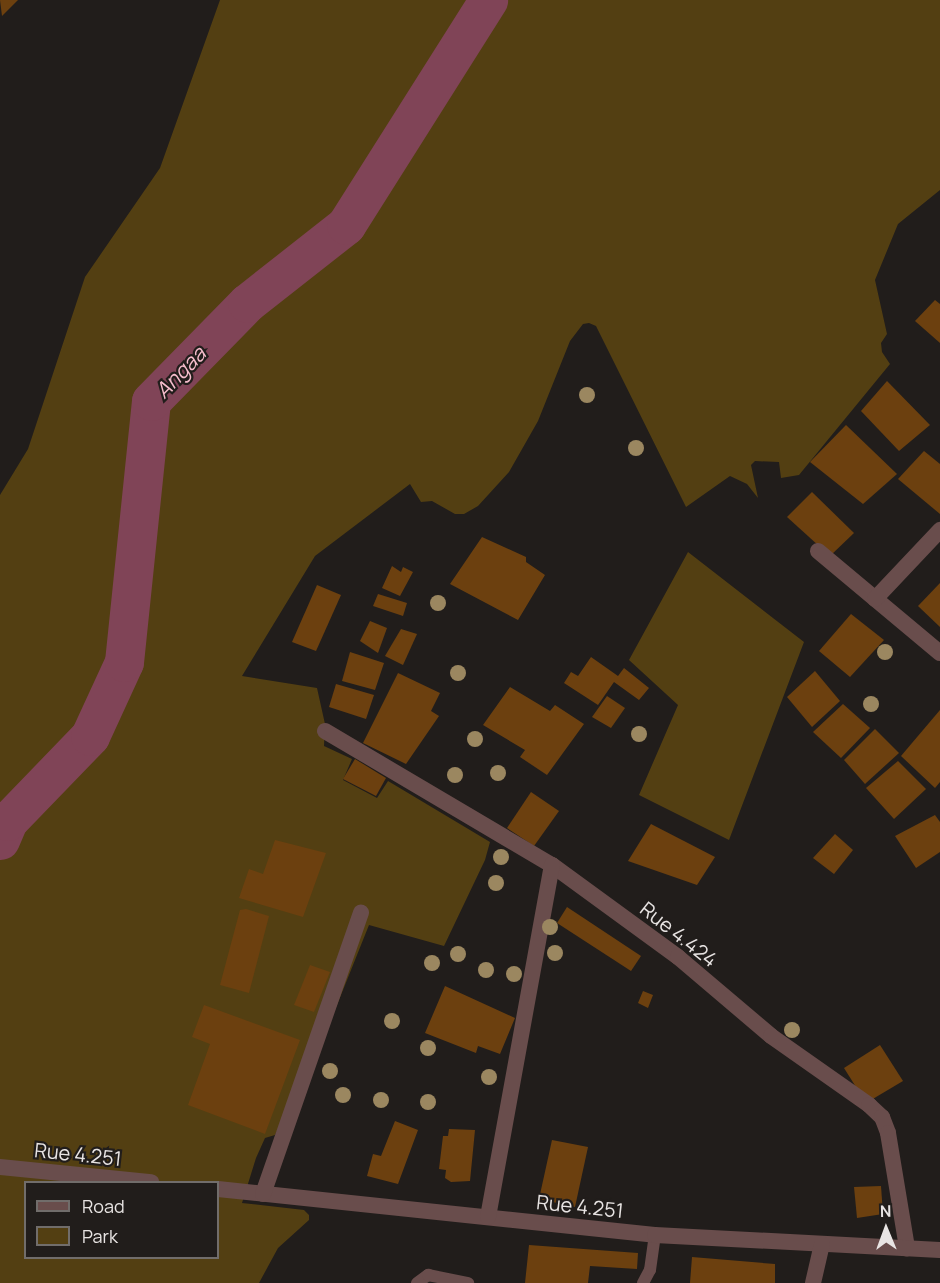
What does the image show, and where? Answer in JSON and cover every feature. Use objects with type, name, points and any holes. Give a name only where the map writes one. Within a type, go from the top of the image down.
[{"type":"street","points":[[875,599],[940,530]]},
{"type":"street","points":[[818,551],[940,653]]},
{"type":"street","name":"Rue 4.424","points":[[325,731],[552,865],[678,957],[771,1036],[882,1117],[888,1133],[907,1248]]},
{"type":"street","points":[[488,1217],[552,865]]},
{"type":"street","points":[[263,1194],[361,913]]},
{"type":"street","name":"Rue 4.251","points":[[0,1167],[141,1181]]},
{"type":"street","name":"Rue 4.251","points":[[219,1189],[655,1235],[940,1250]]},
{"type":"street","points":[[813,1283],[822,1244]]},
{"type":"lane","points":[[643,1283],[650,1270],[655,1235]]},
{"type":"lane","points":[[417,1283],[428,1275],[468,1283]]},
{"type":"green space","points":[[220,0],[940,0],[940,190],[898,224],[875,280],[887,334],[881,343],[882,352],[890,364],[799,475],[781,478],[779,462],[755,461],[751,465],[758,498],[747,484],[730,476],[686,507],[596,326],[589,323],[583,324],[570,341],[538,421],[509,472],[478,506],[464,514],[455,514],[432,501],[421,502],[410,484],[315,556],[242,676],[317,688],[325,724],[324,746],[352,759],[343,780],[377,798],[388,781],[490,842],[485,860],[444,946],[369,925],[331,1020],[275,1135],[265,1138],[256,1158],[242,1203],[304,1210],[309,1215],[309,1220],[278,1248],[259,1283],[0,1283],[0,495],[28,449],[85,277],[160,168]]},
{"type":"green space","points":[[688,552],[804,642],[729,840],[639,795],[678,705],[629,660]]},
{"type":"building","points":[[0,0],[18,0],[2,16]]},
{"type":"building","points":[[935,300],[940,304],[940,343],[915,321]]},
{"type":"building","points":[[887,381],[930,425],[899,451],[861,411]]},
{"type":"building","points":[[846,425],[897,474],[863,504],[810,462]]},
{"type":"building","points":[[924,451],[940,464],[940,514],[898,479]]},
{"type":"building","points":[[812,492],[854,533],[830,556],[787,517]]},
{"type":"building","points":[[482,537],[526,557],[526,562],[545,575],[518,620],[450,584]]},
{"type":"building","points":[[392,566],[401,572],[403,567],[413,572],[400,596],[382,588]]},
{"type":"building","points":[[940,583],[940,627],[918,606]]},
{"type":"building","points":[[317,585],[341,595],[316,651],[292,642]]},
{"type":"building","points":[[378,594],[407,603],[403,616],[373,606]]},
{"type":"building","points":[[851,614],[884,640],[850,677],[819,651]]},
{"type":"building","points":[[370,621],[387,628],[378,653],[360,641]]},
{"type":"building","points":[[401,629],[417,634],[403,665],[385,656]]},
{"type":"building","points":[[350,652],[384,663],[375,690],[342,681]]},
{"type":"building","points":[[591,657],[618,676],[624,668],[649,688],[639,700],[614,682],[598,705],[564,683],[571,672],[578,676]]},
{"type":"building","points":[[815,671],[840,701],[812,727],[787,697]]},
{"type":"building","points":[[398,673],[440,693],[431,711],[439,716],[406,764],[363,743]]},
{"type":"building","points":[[336,684],[374,695],[366,719],[329,707]]},
{"type":"building","points":[[510,687],[550,711],[555,705],[584,724],[547,775],[520,757],[525,750],[483,725]]},
{"type":"building","points":[[607,696],[625,708],[611,728],[592,717]]},
{"type":"building","points":[[843,704],[870,728],[841,758],[813,732]]},
{"type":"building","points":[[940,710],[940,782],[935,788],[901,756]]},
{"type":"building","points":[[875,729],[899,753],[865,784],[844,760]]},
{"type":"building","points":[[355,759],[386,778],[376,796],[343,779]]},
{"type":"building","points":[[898,761],[926,789],[894,819],[866,788]]},
{"type":"building","points":[[531,792],[559,811],[534,846],[507,828]]},
{"type":"building","points":[[935,815],[940,822],[940,852],[916,868],[895,836]]},
{"type":"building","points":[[651,824],[715,857],[697,885],[628,861]]},
{"type":"building","points":[[835,834],[853,850],[834,874],[813,858]]},
{"type":"building","points":[[275,840],[326,853],[303,917],[239,898],[249,869],[263,874]]},
{"type":"building","points":[[567,907],[641,956],[631,971],[557,923]]},
{"type":"building","points":[[246,909],[269,916],[249,993],[220,985],[240,910]]},
{"type":"building","points":[[310,965],[330,972],[314,1012],[294,1005]]},
{"type":"building","points":[[445,986],[515,1018],[500,1054],[478,1046],[476,1053],[425,1033]]},
{"type":"building","points":[[643,991],[653,995],[648,1008],[638,1003]]},
{"type":"building","points":[[204,1005],[300,1040],[265,1134],[188,1105],[210,1044],[192,1037]]},
{"type":"building","points":[[880,1045],[903,1081],[866,1103],[844,1068]]},
{"type":"building","points":[[395,1121],[418,1130],[398,1184],[367,1176],[373,1154],[381,1156]]},
{"type":"building","points":[[449,1129],[475,1130],[470,1181],[451,1182],[445,1178],[446,1170],[439,1169],[443,1136],[448,1136]]},
{"type":"building","points":[[552,1140],[588,1147],[575,1207],[539,1199]]},
{"type":"building","points":[[881,1186],[883,1214],[857,1218],[854,1187]]},
{"type":"building","points":[[529,1245],[638,1253],[637,1269],[590,1266],[588,1283],[525,1283]]},
{"type":"building","points":[[692,1257],[775,1264],[775,1283],[690,1283]]},
{"type":"waterway","name":"Angaa","points":[[0,840],[8,821],[90,736],[124,662],[151,401],[247,303],[346,225],[488,0]]}]
